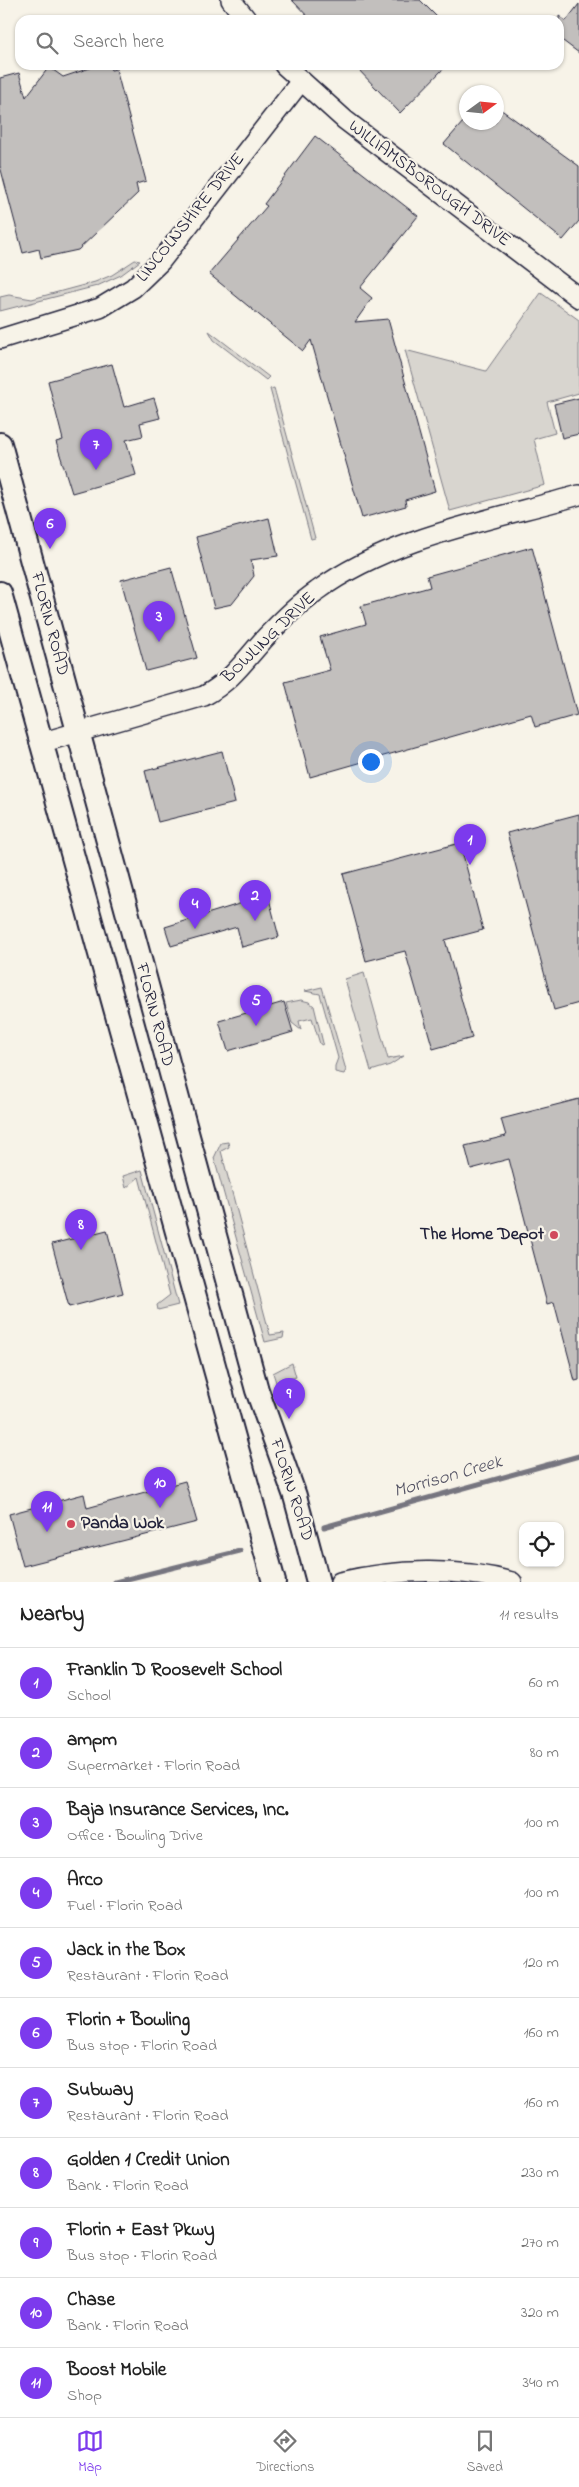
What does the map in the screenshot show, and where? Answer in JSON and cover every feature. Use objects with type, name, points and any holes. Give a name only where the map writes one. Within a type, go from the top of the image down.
[{"type":"main road","name":"FLORIN ROAD","points":[[0,444],[255,1381],[296,1496],[318,1582]]},
{"type":"main road","name":"FLORIN ROAD","points":[[0,594],[274,1582]]},
{"type":"street","points":[[230,0],[243,15]]},
{"type":"street","name":"WILLIAMSBOROUGH DRIVE","points":[[289,70],[345,120],[579,298]]},
{"type":"street","name":"LINCOLNSHIRE DRIVE","points":[[0,339],[100,308],[133,288],[161,261],[301,81]]},
{"type":"street","name":"BOWLING DRIVE","points":[[40,743],[204,696],[218,688],[244,665],[265,638],[290,613],[338,577],[376,556],[408,543],[579,495]]},
{"type":"street","points":[[340,1582],[392,1573],[430,1572],[469,1574],[512,1582]]},
{"type":"shaded area","points":[[135,260],[140,261],[121,275],[97,286],[0,311],[0,297],[9,295],[32,299],[95,282],[112,275]]},
{"type":"shaded area","points":[[541,293],[579,320],[579,393],[547,402],[555,433],[534,439],[545,485],[450,511],[405,350],[486,371]]},
{"type":"shaded area","points":[[209,331],[269,377],[266,380],[214,340]]},
{"type":"shaded area","points":[[274,388],[315,538],[311,539],[270,389]]},
{"type":"shaded area","points":[[364,973],[388,1059],[404,1056],[390,1065],[371,1071],[345,979]]},
{"type":"shaded area","points":[[322,987],[346,1070],[344,1074],[335,1072],[338,1058],[320,994],[305,991]]},
{"type":"shaded area","points":[[301,1000],[309,1002],[314,1006],[322,1045],[320,1044],[312,1018],[299,1021],[301,1030],[292,1023],[286,1003]]},
{"type":"shaded area","points":[[228,1142],[229,1147],[221,1151],[270,1335],[284,1333],[283,1338],[265,1342],[214,1158],[221,1143]]},
{"type":"shaded area","points":[[142,1170],[178,1305],[158,1310],[157,1305],[170,1295],[139,1177],[126,1188],[123,1176]]},
{"type":"shaded area","points":[[292,1363],[296,1377],[282,1381],[288,1399],[282,1401],[273,1373]]},
{"type":"building","points":[[292,0],[420,0],[435,15],[306,15]]},
{"type":"building","points":[[579,4],[579,53],[564,42],[564,20],[566,21]]},
{"type":"building","points":[[47,70],[53,70],[63,77],[84,70],[116,70],[146,181],[136,184],[138,193],[78,250],[41,258],[39,249],[23,253],[0,166],[0,78],[19,73],[26,97]]},
{"type":"building","points":[[359,70],[442,70],[400,113]]},
{"type":"building","points":[[504,112],[579,166],[579,221],[563,240],[444,144],[459,127],[459,130],[504,130]]},
{"type":"building","points":[[315,136],[418,216],[360,288],[372,298],[355,322],[388,319],[435,491],[405,500],[406,506],[362,518],[311,340],[303,351],[209,274],[267,206],[264,204]]},
{"type":"building","points":[[112,364],[124,407],[154,398],[160,418],[140,423],[143,436],[126,440],[136,475],[72,493],[56,442],[63,440],[48,381]]},
{"type":"building","points":[[579,398],[579,434],[562,438],[554,404]]},
{"type":"building","points":[[269,518],[278,556],[251,560],[254,576],[232,604],[214,608],[196,537]]},
{"type":"building","points":[[532,547],[577,715],[535,727],[531,714],[310,777],[285,682],[330,670],[320,637],[366,624],[361,606],[430,587],[427,576]]},
{"type":"building","points":[[171,567],[197,658],[146,671],[121,580]]},
{"type":"building","points":[[222,751],[235,803],[158,822],[145,771]]},
{"type":"building","points":[[579,814],[579,1003],[554,1010],[507,833]]},
{"type":"building","points":[[460,843],[483,930],[445,940],[472,1038],[433,1049],[405,951],[366,961],[343,874]]},
{"type":"building","points":[[268,895],[279,937],[242,947],[237,927],[171,946],[165,927]]},
{"type":"building","points":[[284,1002],[293,1032],[228,1051],[219,1021]]},
{"type":"building","name":"The Home Depot","points":[[579,1099],[579,1380],[575,1381],[554,1302],[547,1304],[509,1159],[471,1169],[465,1146],[506,1136],[501,1119]]},
{"type":"building","points":[[107,1230],[123,1293],[69,1307],[52,1244]]},
{"type":"building","points":[[185,1481],[197,1522],[23,1566],[9,1514],[84,1494],[87,1508]]},
{"type":"waterway","name":"Morrison Creek","points":[[324,1527],[579,1456]]},
{"type":"waterway","name":"Morrison Creek","points":[[115,1582],[240,1551]]},
{"type":"place","name":"Subway","points":[[96,470]]},
{"type":"place","name":"Florin + Bowling","points":[[50,549]]},
{"type":"place","name":"Baja Insurance Services, Inc.","points":[[159,642]]},
{"type":"place","name":"Franklin D Roosevelt School","points":[[470,865]]},
{"type":"place","name":"ampm","points":[[255,921]]},
{"type":"place","name":"Arco","points":[[195,929]]},
{"type":"place","name":"Jack in the Box","points":[[256,1026]]},
{"type":"place","name":"The Home Depot","points":[[554,1235]]},
{"type":"place","name":"Golden 1 Credit Union","points":[[81,1250]]},
{"type":"place","name":"Florin + East Pkwy","points":[[289,1419]]},
{"type":"place","name":"Chase","points":[[160,1508]]},
{"type":"place","name":"Panda Wok","points":[[71,1524]]},
{"type":"place","name":"Boost Mobile","points":[[47,1532]]}]
